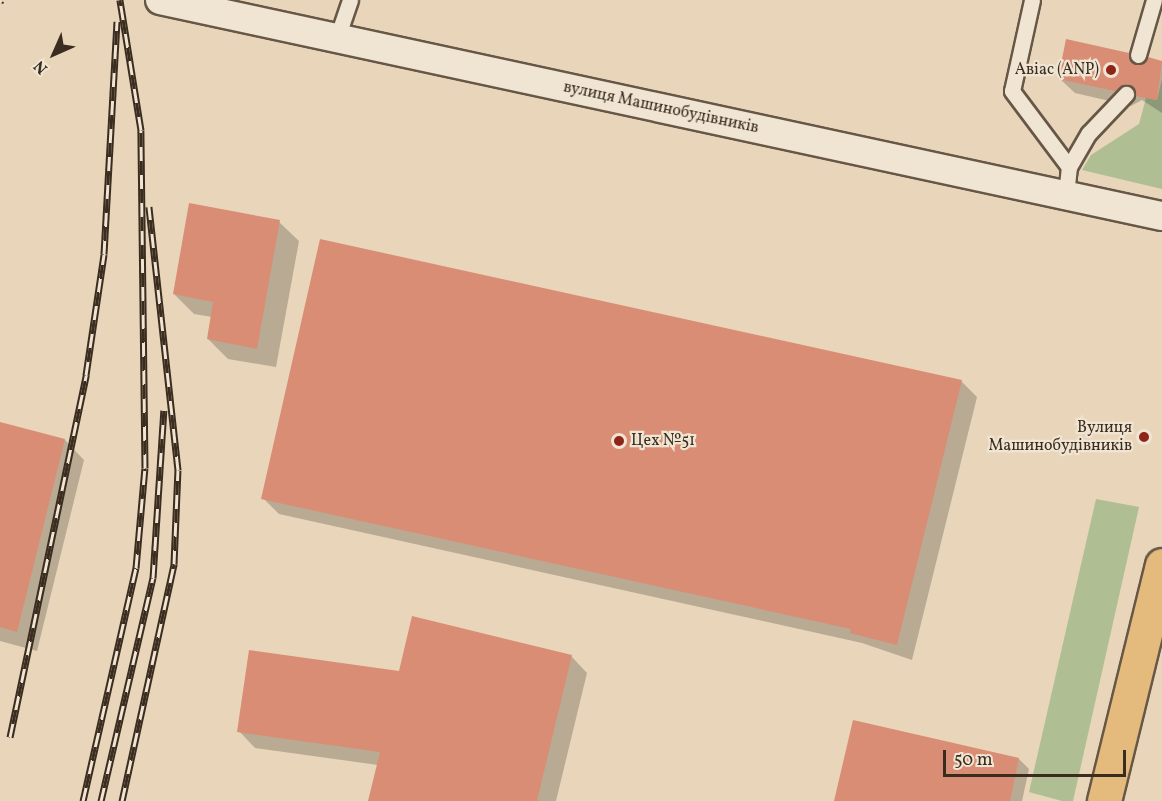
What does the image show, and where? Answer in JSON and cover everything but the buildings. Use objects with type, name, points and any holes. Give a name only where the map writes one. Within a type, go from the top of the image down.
[{"type":"main road","points":[[1104,801],[1154,624],[1162,565]]},
{"type":"street","name":"вулиця Машинобудівників","points":[[160,0],[235,8],[337,38],[1068,181],[1162,216]]},
{"type":"lane","points":[[337,38],[350,0]]},
{"type":"lane","points":[[1032,0],[1012,91],[1068,181]]},
{"type":"lane","points":[[1138,55],[1154,0]]},
{"type":"lane","points":[[1068,181],[1089,133],[1126,94]]},
{"type":"green space","points":[[1162,79],[1162,189],[1082,170],[1091,155],[1139,124],[1146,98],[1157,100]]},
{"type":"green space","points":[[1096,499],[1139,507],[1073,801],[1062,801],[1029,792]]},
{"type":"railway","points":[[83,801],[136,568],[145,468],[141,130],[120,0]]},
{"type":"railway","points":[[10,737],[86,375],[104,254],[117,21]]},
{"type":"railway","points":[[122,801],[174,564],[178,470],[149,207]]},
{"type":"railway","points":[[101,801],[153,578],[164,410]]},
{"type":"place","name":"Авіас (ANP)","points":[[1111,70]]},
{"type":"place","name":"Вулиця Машинобудівників","points":[[1144,437]]},
{"type":"place","name":"Цех №51","points":[[619,441]]}]
